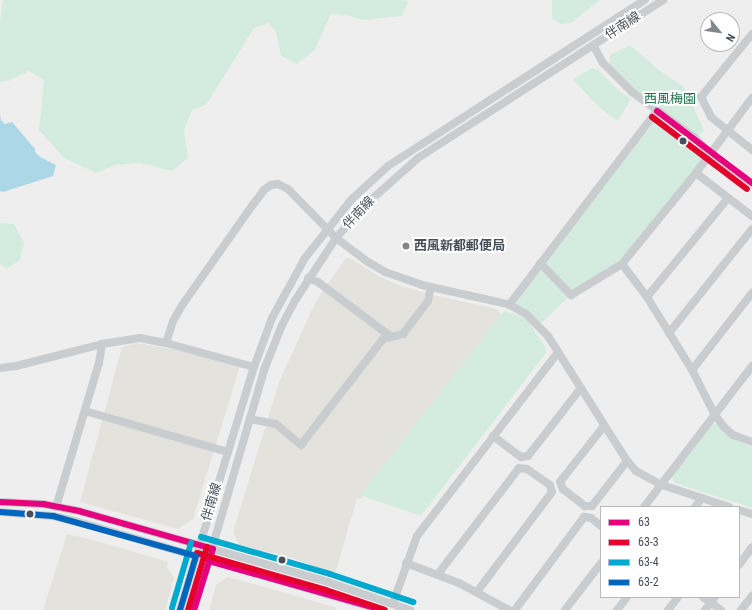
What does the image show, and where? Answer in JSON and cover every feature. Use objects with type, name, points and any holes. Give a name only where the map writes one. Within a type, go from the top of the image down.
[{"type":"street","name":"伴南線","points":[[180,610],[254,367],[272,318],[289,284],[305,258],[352,199],[388,166],[645,0]]},
{"type":"street","name":"伴南線","points":[[194,610],[264,370],[282,325],[308,278],[336,238],[364,206],[418,158],[663,0]]},
{"type":"street","points":[[752,34],[701,97],[711,117],[752,150]]},
{"type":"street","points":[[593,45],[603,63],[632,92],[695,138],[710,152],[752,183]]},
{"type":"street","points":[[540,263],[571,295],[622,264],[696,173],[710,152],[752,98]]},
{"type":"street","points":[[509,305],[657,111]]},
{"type":"street","points":[[696,173],[752,216]]},
{"type":"street","points":[[166,343],[173,321],[183,304],[264,190],[271,185],[278,184],[288,189],[336,238],[385,272],[403,280],[509,305],[534,320],[548,336],[627,461],[643,477],[660,485],[726,506]]},
{"type":"street","points":[[647,297],[728,198]]},
{"type":"street","points":[[669,333],[752,228]]},
{"type":"street","points":[[622,264],[647,297],[692,370],[715,415],[724,427],[733,435],[749,442],[752,434]]},
{"type":"street","points":[[308,278],[318,282],[390,336]]},
{"type":"street","points":[[250,418],[276,424],[301,445],[383,339],[390,336],[403,334],[428,301],[431,287]]},
{"type":"street","points":[[692,370],[752,294]]},
{"type":"street","points":[[0,368],[16,366],[102,344],[140,338],[166,343],[254,367]]},
{"type":"street","points":[[56,507],[99,364],[102,344]]},
{"type":"street","points":[[393,603],[397,596],[406,564],[417,536],[558,352]]},
{"type":"street","points":[[645,506],[752,366]]},
{"type":"street","points":[[493,436],[521,457],[528,456],[580,388]]},
{"type":"street","points":[[85,411],[228,452]]},
{"type":"street","points":[[604,426],[560,482],[562,489],[585,506],[592,506],[627,461]]},
{"type":"street","points":[[438,574],[519,468],[527,469],[550,485],[552,492],[477,592]]},
{"type":"street","points":[[696,506],[702,498]]},
{"type":"street","points":[[0,502],[43,504],[79,511],[328,582],[410,610]]},
{"type":"street","points":[[0,512],[53,516],[75,521],[382,610]]},
{"type":"street","points":[[740,513],[752,514]]},
{"type":"street","points":[[515,610],[584,517],[591,518],[600,525]]},
{"type":"street","points":[[740,564],[752,547]]},
{"type":"street","points":[[406,564],[438,574],[477,592],[509,610]]},
{"type":"street","points":[[565,610],[600,564]]},
{"type":"street","points":[[741,610],[752,596]]},
{"type":"street","points":[[617,610],[626,598]]},
{"type":"street","points":[[668,610],[677,598]]},
{"type":"street","points":[[705,610],[713,600],[721,610]]},
{"type":"shaded area","points":[[346,258],[352,259],[378,276],[401,286],[433,295],[496,309],[507,320],[435,402],[361,499],[357,498],[335,574],[292,558],[239,545],[233,532],[279,382],[316,301]]},
{"type":"shaded area","points":[[137,343],[220,358],[240,366],[193,519],[178,529],[80,502],[122,347]]},
{"type":"shaded area","points":[[67,534],[168,562],[167,567],[174,578],[165,610],[43,610]]},
{"type":"shaded area","points":[[228,577],[337,608],[336,610],[209,610],[216,585]]},
{"type":"green space","points":[[3,0],[405,0],[408,2],[402,16],[362,20],[350,16],[331,14],[314,51],[297,64],[281,56],[276,32],[268,23],[254,28],[206,105],[192,110],[184,130],[188,158],[172,171],[140,163],[115,165],[96,173],[64,158],[39,130],[44,80],[29,71],[8,81],[0,82],[0,20]]},
{"type":"green space","points":[[552,0],[600,0],[571,23],[560,24],[552,18]]},
{"type":"green space","points":[[630,45],[659,70],[684,87],[704,130],[696,139],[710,153],[622,264],[571,295],[539,325],[509,305],[657,111],[609,69],[610,55]]},
{"type":"green space","name":"西風梅園","points":[[592,68],[598,70],[618,90],[631,99],[618,121],[606,113],[591,99],[573,79]]},
{"type":"green space","points":[[0,223],[14,224],[24,243],[20,260],[7,269],[0,264]]},
{"type":"green space","points":[[504,311],[521,316],[528,321],[546,348],[546,353],[421,516],[360,495]]},
{"type":"green space","points":[[711,424],[718,424],[730,438],[752,447],[752,508],[675,483],[672,476]]},
{"type":"water","points":[[0,115],[1,120],[5,124],[12,122],[40,157],[56,165],[53,176],[3,192],[0,191]]},
{"type":"transit line","name":"63","points":[[657,111],[752,183]]},
{"type":"transit line","name":"63-3","points":[[652,117],[747,189]]},
{"type":"transit line","name":"63","points":[[0,502],[43,504],[79,511],[213,549]]},
{"type":"transit line","name":"63-2","points":[[0,512],[53,516],[196,556]]},
{"type":"transit line","name":"63-4","points":[[201,537],[330,574],[413,602]]},
{"type":"transit line","name":"63-4","points":[[172,608],[191,543]]},
{"type":"transit line","name":"63-3","points":[[188,610],[207,547]]},
{"type":"transit line","name":"63","points":[[194,610],[213,549]]},
{"type":"transit line","name":"63-3","points":[[197,553],[326,590],[385,610]]},
{"type":"transit line","name":"63-2","points":[[180,610],[196,556]]},
{"type":"transit line","name":"63","points":[[209,561],[382,610]]},
{"type":"place","name":"西風新都郵便局","points":[[406,246]]}]
